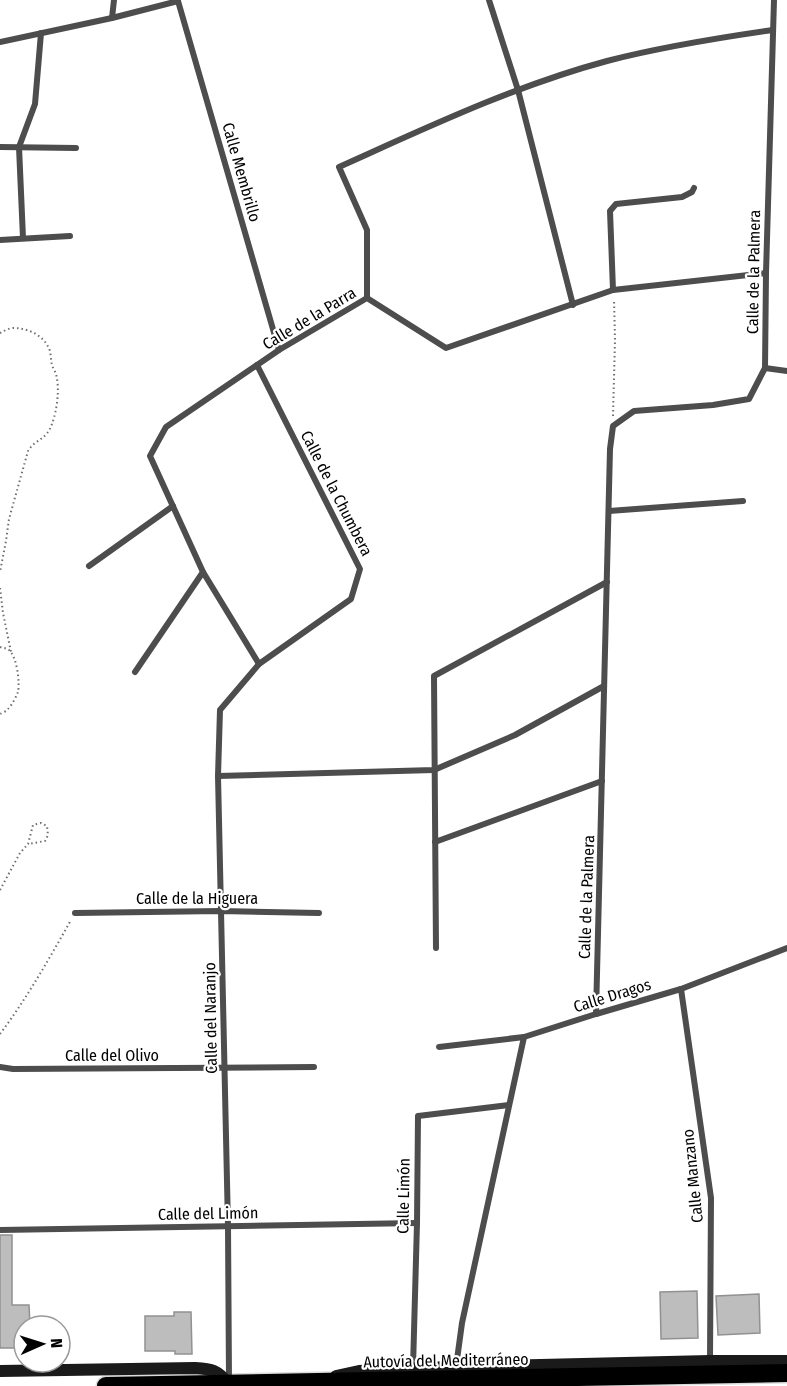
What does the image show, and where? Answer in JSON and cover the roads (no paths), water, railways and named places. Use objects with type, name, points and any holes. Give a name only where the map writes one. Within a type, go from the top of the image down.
[{"type":"highway","name":"Autovía del Mediterráneo","points":[[106,1386],[787,1373]]},
{"type":"street","points":[[112,18],[114,0]]},
{"type":"street","points":[[489,0],[518,90],[573,305]]},
{"type":"street","name":"Calle de la Palmera","points":[[596,1014],[610,449],[613,426],[634,411],[713,405],[749,399],[765,368],[774,0]]},
{"type":"street","points":[[0,42],[112,18],[177,1]]},
{"type":"street","name":"Calle Membrillo","points":[[177,1],[279,350]]},
{"type":"street","points":[[367,298],[367,230],[339,167],[431,125],[518,90],[568,73],[615,59],[773,30]]},
{"type":"street","points":[[23,238],[19,147],[35,104],[41,33]]},
{"type":"street","points":[[0,147],[76,148]]},
{"type":"street","points":[[614,290],[611,208],[616,204],[682,197],[692,192],[694,188]]},
{"type":"street","points":[[0,240],[70,236]]},
{"type":"street","name":"Calle de la Parra","points":[[259,664],[203,572],[150,456],[166,427],[279,350],[367,298],[446,348],[614,290],[766,273]]},
{"type":"street","name":"Calle de la Chumbera","points":[[257,365],[360,569],[351,599],[259,664]]},
{"type":"street","points":[[765,368],[787,371]]},
{"type":"street","points":[[609,511],[743,501]]},
{"type":"street","points":[[89,566],[173,506]]},
{"type":"street","points":[[135,672],[203,572]]},
{"type":"street","points":[[435,948],[434,676],[607,582]]},
{"type":"street","name":"Calle del Naranjo","points":[[229,1384],[228,1226],[218,776],[220,710],[259,664]]},
{"type":"street","points":[[218,776],[434,770],[515,735],[604,686]]},
{"type":"street","points":[[435,842],[602,781]]},
{"type":"street","name":"Calle de la Higuera","points":[[75,913],[221,911],[319,913]]},
{"type":"street","name":"Calle Dragos","points":[[439,1047],[524,1037],[681,989],[787,948]]},
{"type":"street","name":"Calle Manzano","points":[[681,989],[711,1198],[710,1361]]},
{"type":"street","points":[[456,1367],[462,1323],[524,1037]]},
{"type":"street","name":"Calle del Olivo","points":[[0,1067],[13,1069],[314,1066]]},
{"type":"street","name":"Calle Limón","points":[[413,1368],[418,1116],[509,1105]]},
{"type":"street","name":"Calle del Limón","points":[[0,1230],[417,1223]]},
{"type":"street","points":[[310,1383],[359,1371],[413,1368],[787,1361]]},
{"type":"street","points":[[0,1371],[195,1368],[211,1369],[220,1374],[229,1384]]}]
